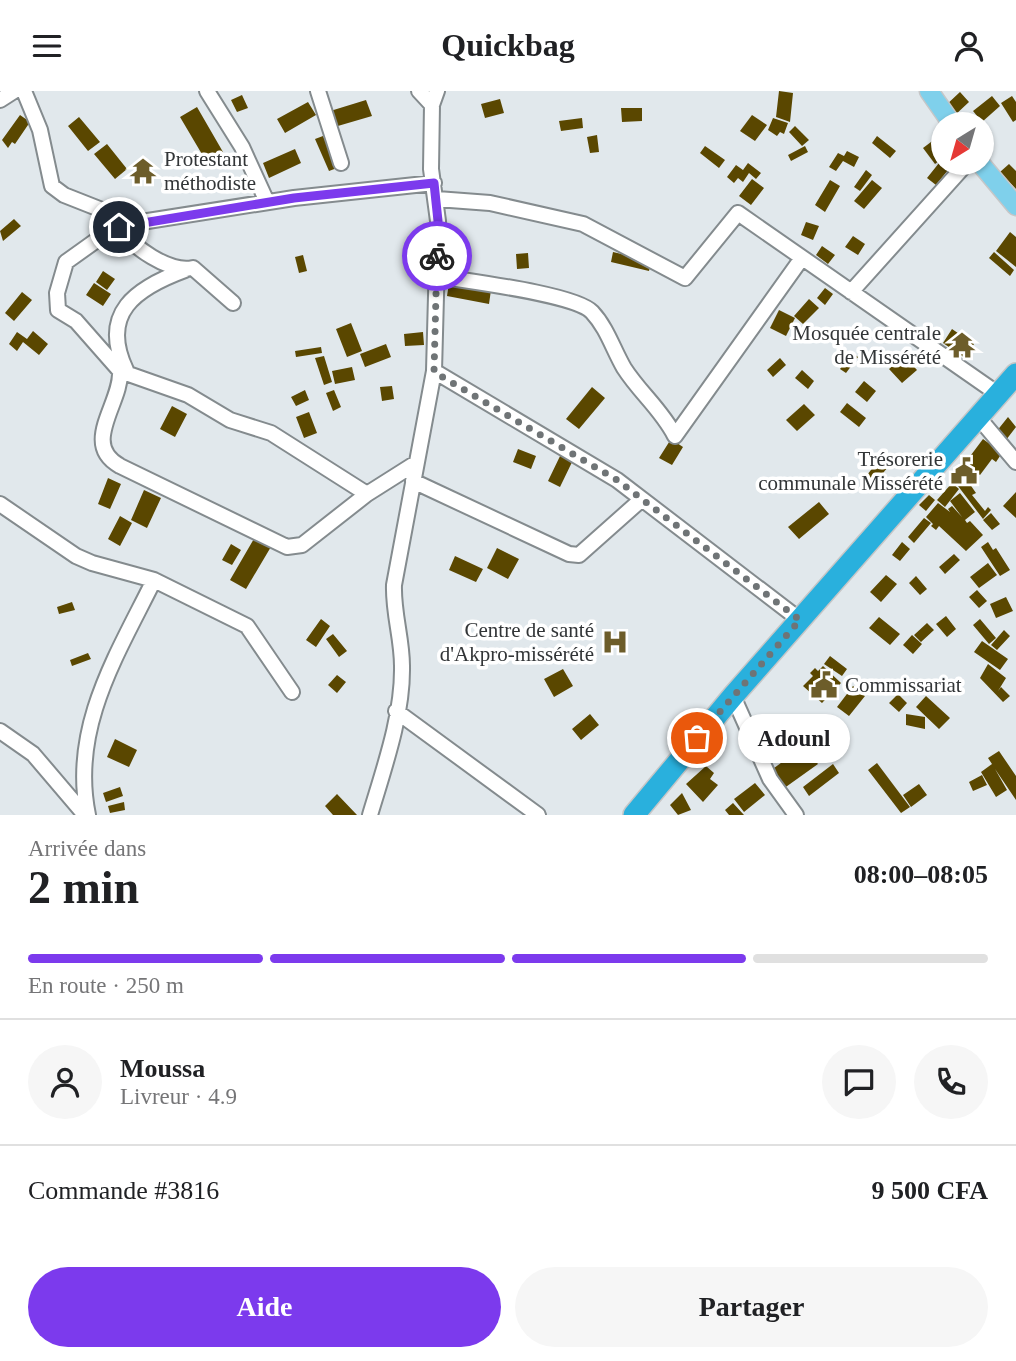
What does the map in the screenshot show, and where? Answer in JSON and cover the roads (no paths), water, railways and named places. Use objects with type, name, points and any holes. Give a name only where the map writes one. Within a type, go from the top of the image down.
[{"type":"highway","points":[[634,815],[733,696],[1016,374]]},
{"type":"main road","points":[[929,91],[944,112]]},
{"type":"main road","points":[[990,175],[1016,206]]},
{"type":"street","points":[[0,100],[14,91]]},
{"type":"street","points":[[24,91],[40,130],[52,186],[64,195],[135,223]]},
{"type":"street","points":[[207,91],[242,147],[267,202]]},
{"type":"street","points":[[318,91],[341,163]]},
{"type":"street","points":[[419,91],[432,105]]},
{"type":"street","points":[[370,815],[396,711],[402,669],[401,638],[393,611],[394,585],[434,372],[437,199],[434,183],[432,105],[437,91]]},
{"type":"street","points":[[851,292],[956,175]]},
{"type":"street","points":[[367,494],[271,433],[230,420],[188,395],[124,372],[86,330],[57,306],[66,262],[119,227],[135,223],[267,202],[434,183]]},
{"type":"street","points":[[437,199],[490,203],[583,224],[685,278],[738,213],[998,394]]},
{"type":"street","points":[[119,227],[127,239],[153,256],[185,269]]},
{"type":"street","points":[[437,277],[543,295],[590,309],[607,333],[624,367],[662,412],[675,436],[802,258]]},
{"type":"street","points":[[233,303],[193,268],[166,277],[127,305],[117,320],[115,339],[124,372],[102,440],[106,455],[120,465],[295,548],[367,494],[416,463]]},
{"type":"street","points":[[434,372],[642,499],[800,620]]},
{"type":"street","points":[[978,417],[1016,462]]},
{"type":"street","points":[[413,481],[569,555],[579,555],[642,499]]},
{"type":"street","points":[[0,504],[76,556],[155,580],[247,626],[292,692]]},
{"type":"street","points":[[87,815],[81,775],[90,724],[108,671],[155,580]]},
{"type":"street","points":[[733,696],[770,779],[796,815]]},
{"type":"street","points":[[396,711],[538,815]]},
{"type":"street","points":[[0,731],[33,754],[87,815]]},
{"type":"street","points":[[54,778],[81,775]]},
{"type":"place","name":"Protestant méthodiste","points":[[143,171]]},
{"type":"place","name":"Mosquée centrale de Missérété","points":[[962,345]]},
{"type":"place","name":"Trésorerie communale Missérété","points":[[964,471]]},
{"type":"place","name":"Centre de santé d'Akpro-missérété","points":[[615,642]]},
{"type":"place","name":"Commissariat","points":[[824,685]]},
{"type":"place","name":"Adounl","points":[[697,738]]}]
